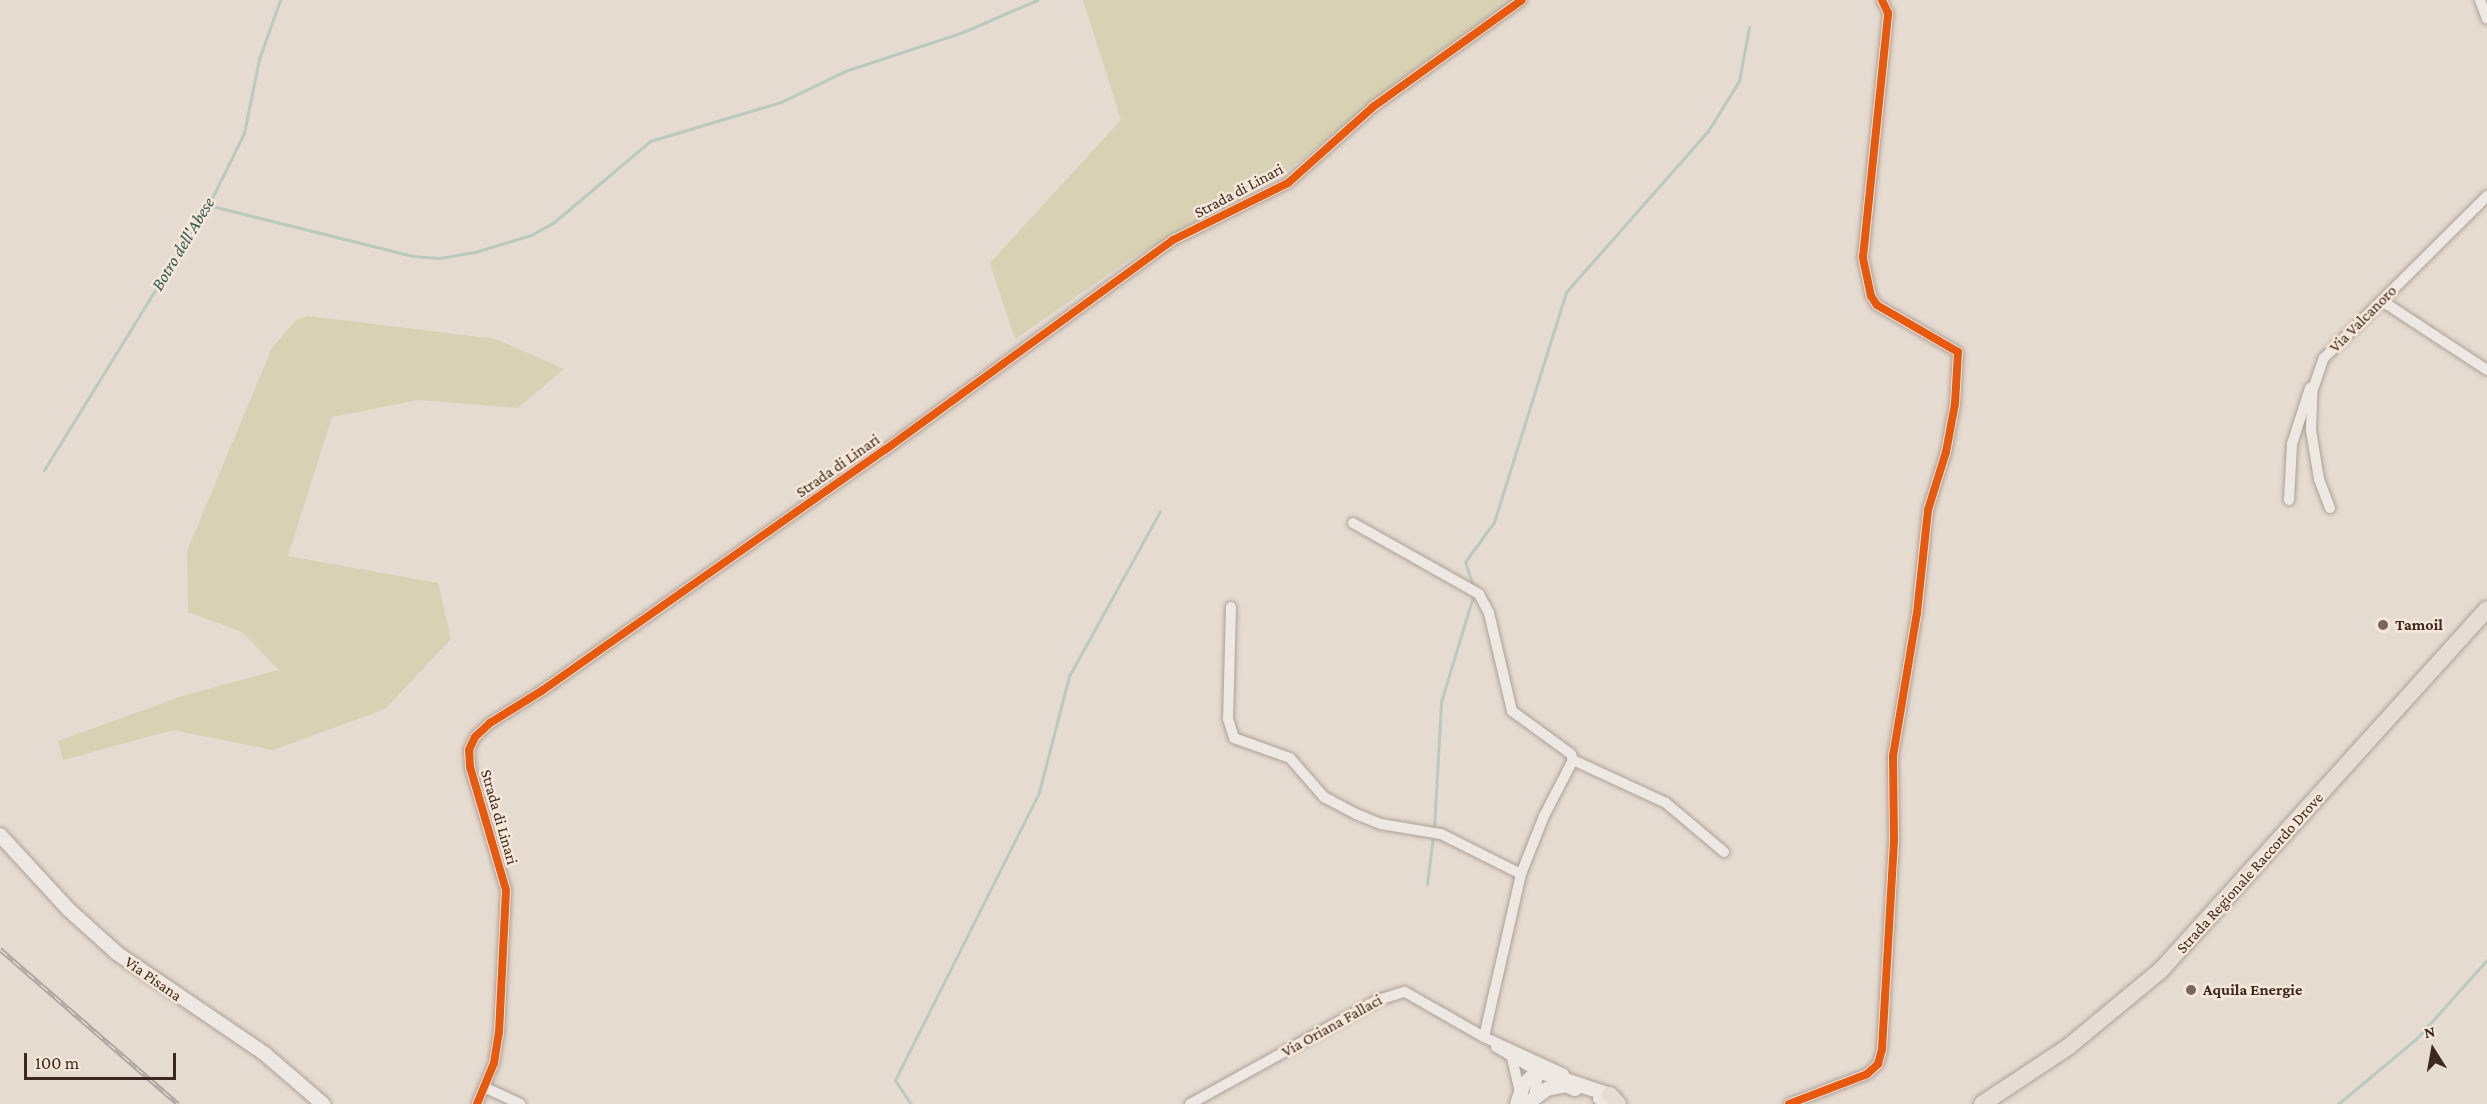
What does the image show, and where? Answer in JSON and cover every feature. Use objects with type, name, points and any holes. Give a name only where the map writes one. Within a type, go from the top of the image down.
[{"type":"main road","name":"Strada Regionale Raccordo Drove","points":[[1982,1104],[2011,1087],[2081,1037],[2161,970],[2487,609]]},
{"type":"main road","points":[[1996,1104],[2011,1087]]},
{"type":"street","name":"Strada di Linari","points":[[477,1104],[486,1088],[499,1033],[506,890],[470,767],[469,750],[475,738],[490,723],[543,690],[885,450],[1173,240],[1288,183],[1373,107],[1522,0]]},
{"type":"street","points":[[1789,1104],[1867,1074],[1878,1064],[1882,1049],[1893,850],[1893,756],[1917,613],[1928,510],[1946,452],[1955,404],[1958,352],[1877,305],[1870,296],[1863,257],[1888,13],[1882,0]]},
{"type":"street","points":[[2480,0],[2487,19]]},
{"type":"street","name":"Via Valcanoro","points":[[2330,508],[2319,480],[2311,430],[2316,375],[2324,358],[2487,196]]},
{"type":"street","points":[[2382,301],[2487,370]]},
{"type":"street","points":[[2289,500],[2292,444],[2316,375]]},
{"type":"street","points":[[1353,523],[1479,594],[1489,613],[1512,711],[1517,718],[1568,749],[1574,760],[1666,803],[1724,852]]},
{"type":"street","points":[[1231,607],[1228,719],[1234,738],[1290,758],[1324,797],[1356,814],[1381,824],[1441,834],[1521,874]]},
{"type":"street","points":[[1484,1037],[1521,874],[1544,816],[1574,760]]},
{"type":"street","name":"Via Pisana","points":[[0,835],[68,909],[118,954],[265,1054],[323,1104]]},
{"type":"street","name":"Via Oriana Fallaci","points":[[1190,1104],[1393,993],[1419,996],[1517,1056]]},
{"type":"street","points":[[1517,1056],[1537,1071],[1566,1085],[1606,1099],[1631,1104]]},
{"type":"street","points":[[1517,1056],[1525,1099]]},
{"type":"street","points":[[1517,1056],[1606,1099]]},
{"type":"street","points":[[1525,1099],[1530,1075],[1537,1071]]},
{"type":"street","points":[[1537,1071],[1606,1099]]},
{"type":"street","points":[[1525,1099],[1566,1085]]},
{"type":"street","points":[[486,1088],[521,1104]]},
{"type":"shaded area","points":[[1083,0],[1514,0],[1406,77],[1277,179],[1132,258],[1015,339],[990,263],[1121,120]]},
{"type":"shaded area","points":[[308,316],[496,339],[564,369],[518,408],[419,400],[332,417],[288,556],[438,583],[451,639],[385,709],[273,750],[173,730],[63,760],[58,741],[182,696],[279,670],[242,632],[188,612],[187,551],[272,348],[296,320]]},
{"type":"waterway","name":"Botro dell'Abese","points":[[44,470],[213,196],[244,133],[259,59],[280,0]]},
{"type":"waterway","points":[[208,205],[412,256],[440,258],[475,252],[531,235],[553,223],[650,141],[781,102],[845,71],[963,32],[1037,0]]},
{"type":"waterway","points":[[1473,586],[1465,562],[1494,522],[1566,292],[1708,131],[1739,81],[1749,27]]},
{"type":"waterway","points":[[911,1104],[895,1080],[1039,792],[1069,676],[1160,511]]},
{"type":"waterway","points":[[1434,829],[1441,702],[1472,599]]},
{"type":"waterway","points":[[1427,884],[1433,836]]},
{"type":"waterway","points":[[2338,1104],[2416,1039],[2487,960]]},
{"type":"railway","points":[[0,949],[178,1104]]},
{"type":"cycle path","points":[[477,1104],[494,1063],[499,1033],[506,890],[470,767],[469,750],[475,737],[490,723],[543,690],[885,450],[1173,240],[1288,183],[1373,107],[1522,0]]},
{"type":"cycle path","points":[[1789,1104],[1867,1074],[1878,1064],[1882,1049],[1894,839],[1893,756],[1917,613],[1928,510],[1946,452],[1955,404],[1958,352],[1877,305],[1871,296],[1863,257],[1888,13],[1882,0]]},
{"type":"place","name":"Tamoil","points":[[2383,625]]},
{"type":"place","name":"Aquila Energie","points":[[2191,990]]}]
